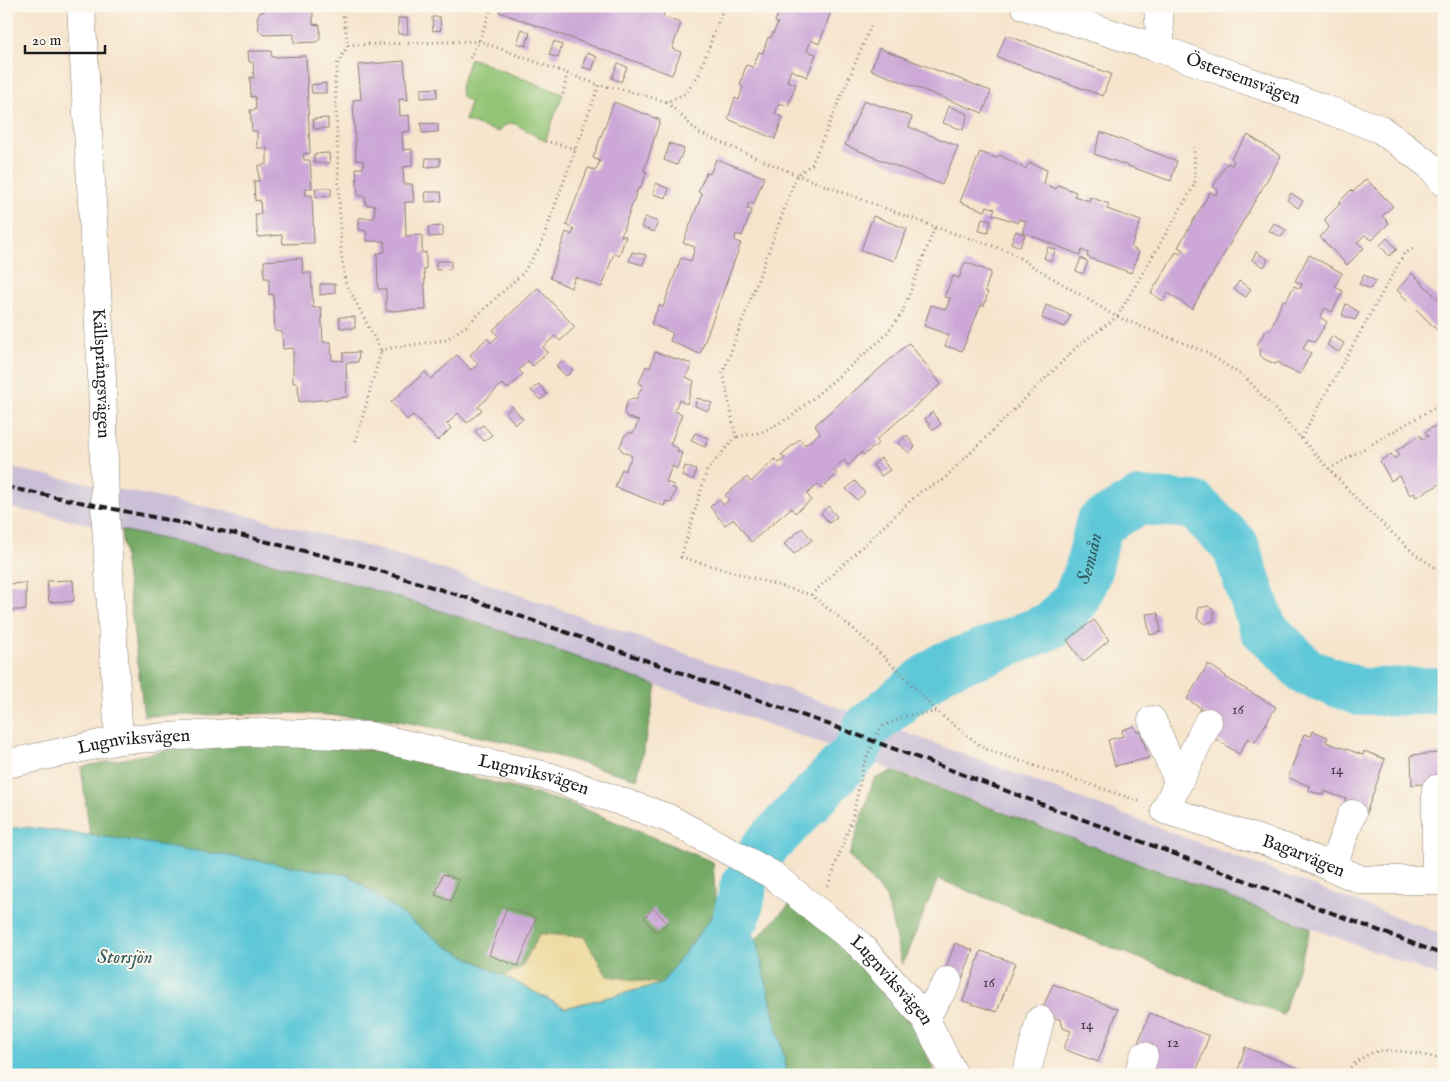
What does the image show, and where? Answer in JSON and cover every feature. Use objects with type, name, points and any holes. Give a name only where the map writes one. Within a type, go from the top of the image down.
[{"type":"street","name":"Källsprångsvägen","points":[[81,6],[102,379],[105,506],[119,740]]},
{"type":"street","points":[[1158,6],[1162,49]]},
{"type":"street","name":"Östersemsvägen","points":[[1032,7],[1162,49],[1380,129],[1429,165],[1444,182]]},
{"type":"street","points":[[1152,720],[1178,781]]},
{"type":"street","points":[[1165,810],[1208,722]]},
{"type":"street","name":"Lugnviksvägen","points":[[6,764],[119,740],[247,732],[369,736],[551,778],[668,818],[771,874],[859,944],[925,1018],[954,1075]]},
{"type":"street","points":[[1436,789],[1440,880]]},
{"type":"street","name":"Bagarvägen","points":[[1165,810],[1283,847],[1362,880],[1440,880]]},
{"type":"street","points":[[1332,868],[1352,814]]},
{"type":"street","points":[[925,1018],[948,981]]},
{"type":"street","points":[[1026,1075],[1040,1020]]},
{"type":"path","points":[[342,6],[348,45],[338,63],[334,79],[341,252],[345,281],[381,351],[355,444]]},
{"type":"path","points":[[470,58],[479,41],[492,6]]},
{"type":"path","points":[[667,102],[686,93],[699,74],[724,6]]},
{"type":"path","points":[[736,437],[723,373],[797,175],[812,164],[871,26]]},
{"type":"path","points":[[348,45],[479,41],[599,85],[626,90],[667,102],[699,133],[797,175],[935,227],[1008,251],[1117,317],[1206,352],[1247,379],[1362,505],[1416,555],[1444,573]]},
{"type":"path","points":[[563,94],[567,74]]},
{"type":"path","points":[[381,351],[444,340],[466,326],[523,273],[540,247],[599,85]]},
{"type":"path","points":[[545,141],[576,149]]},
{"type":"path","points":[[811,595],[920,492],[943,480],[1079,345],[1117,317],[1195,184],[1194,147]]},
{"type":"path","points":[[935,227],[902,313],[883,338],[791,417],[762,432],[736,437],[706,470],[681,556],[811,595],[856,632],[903,676],[937,712],[985,748],[1165,810]]},
{"type":"path","points":[[1301,438],[1404,254],[1414,248]]},
{"type":"path","points":[[1329,469],[1444,402]]},
{"type":"path","points":[[819,912],[852,816],[864,763],[881,727],[908,715],[937,712]]},
{"type":"path","points":[[1344,1075],[1348,1068],[1361,1058],[1379,1051],[1444,1060]]},
{"type":"shaded area","points":[[6,467],[241,514],[370,547],[477,580],[843,709],[1444,935],[1444,978],[829,746],[465,618],[232,553],[6,507]]},
{"type":"green space","points":[[470,58],[563,94],[545,141],[513,123],[503,126],[499,132],[465,121],[470,102],[462,97],[460,88]]},
{"type":"green space","points":[[121,530],[271,563],[360,586],[472,621],[657,686],[637,779],[507,742],[389,719],[296,713],[144,716]]},
{"type":"green space","points":[[216,741],[373,750],[572,804],[713,862],[716,911],[661,984],[607,976],[584,937],[540,934],[521,968],[504,976],[446,946],[348,875],[90,835],[81,767]]},
{"type":"green space","points":[[892,771],[1311,928],[1283,1015],[938,879],[902,965],[886,897],[849,856],[874,779]]},
{"type":"green space","points":[[790,904],[844,943],[915,1029],[936,1075],[788,1075],[756,939]]},
{"type":"sand","points":[[540,934],[584,937],[607,976],[661,984],[565,1008],[504,976],[521,968]]},
{"type":"water","name":"Storsjön","points":[[25,827],[128,840],[348,875],[446,946],[565,1008],[661,984],[716,911],[737,916],[756,939],[788,1075],[6,1075],[6,829]]},
{"type":"building","points":[[264,6],[304,6],[304,9],[313,9],[313,24],[320,25],[320,39],[316,42],[294,43],[294,34],[264,35],[259,31],[257,18],[260,12],[264,12]]},
{"type":"building","points":[[369,6],[464,6],[464,8],[369,10]]},
{"type":"building","points":[[502,6],[647,6],[664,13],[663,17],[681,23],[672,49],[681,52],[672,75],[499,12]]},
{"type":"building","points":[[781,6],[833,6],[819,44],[811,40],[807,51],[816,54],[807,77],[791,70],[787,81],[796,84],[788,106],[779,103],[775,114],[783,117],[775,139],[728,119],[735,98],[739,100],[743,87],[740,85],[746,65],[753,67],[759,52],[763,53],[768,37],[771,38],[778,23],[775,22]]},
{"type":"building","points":[[432,17],[440,17],[441,30],[433,31]]},
{"type":"building","points":[[398,18],[407,18],[408,34],[398,34]]},
{"type":"building","points":[[522,29],[530,33],[526,46],[517,43]]},
{"type":"building","points":[[1006,35],[1111,74],[1103,96],[997,57]]},
{"type":"building","points":[[554,41],[562,45],[558,58],[549,55]]},
{"type":"building","points":[[879,48],[991,91],[983,113],[871,70]]},
{"type":"building","points":[[248,51],[271,51],[272,57],[306,56],[310,153],[303,154],[304,160],[310,160],[312,188],[305,188],[306,195],[312,195],[314,243],[283,244],[282,235],[258,237],[255,214],[261,214],[260,200],[255,201],[254,181],[259,181],[258,166],[267,164],[267,148],[257,148],[257,131],[252,131],[250,110],[256,110],[255,96],[251,97],[250,77],[254,78],[253,62],[249,62]]},
{"type":"building","points":[[587,53],[597,57],[592,70],[582,67]]},
{"type":"building","points":[[404,61],[408,100],[399,99],[400,116],[409,115],[410,131],[402,132],[403,150],[412,149],[412,166],[403,167],[404,184],[412,184],[414,202],[405,202],[406,236],[422,235],[422,253],[426,252],[426,269],[424,269],[426,310],[386,311],[386,289],[378,289],[377,253],[385,252],[384,241],[367,241],[366,231],[359,230],[359,218],[374,218],[375,205],[366,205],[365,196],[358,196],[356,168],[363,168],[364,161],[356,160],[353,100],[361,99],[358,65]]},
{"type":"building","points":[[618,63],[627,67],[621,82],[612,78]]},
{"type":"building","points":[[326,83],[326,93],[312,93],[311,85]]},
{"type":"building","points":[[437,88],[437,97],[421,98],[421,89]]},
{"type":"building","points":[[864,100],[912,117],[909,127],[958,146],[942,185],[845,145]]},
{"type":"building","points":[[614,102],[660,120],[644,171],[647,172],[640,189],[638,188],[621,236],[626,236],[619,256],[614,253],[602,287],[575,277],[571,288],[550,278],[566,232],[572,235],[574,229],[566,225],[588,168],[596,170],[600,161],[593,158]]},
{"type":"building","points":[[949,106],[968,114],[963,130],[943,123]]},
{"type":"building","points":[[328,118],[328,128],[314,129],[313,119]]},
{"type":"building","points":[[421,123],[438,124],[438,132],[422,133]]},
{"type":"building","points":[[1101,132],[1177,161],[1171,181],[1094,154]]},
{"type":"building","points":[[1248,135],[1281,156],[1192,309],[1168,293],[1163,301],[1151,293],[1176,252],[1180,254],[1183,250],[1178,247],[1210,192],[1216,195],[1218,190],[1213,187],[1227,163],[1232,165],[1234,161],[1231,158]]},
{"type":"building","points":[[670,143],[684,149],[677,165],[664,160]]},
{"type":"building","points":[[980,152],[996,158],[1000,155],[1025,169],[1030,163],[1047,170],[1044,184],[1056,189],[1058,185],[1076,192],[1074,196],[1089,201],[1090,197],[1109,204],[1107,209],[1141,221],[1131,247],[1139,252],[1131,273],[1087,257],[1088,253],[1082,250],[1080,255],[1022,232],[1026,221],[1019,219],[1018,223],[992,214],[995,209],[987,206],[985,211],[960,202]]},
{"type":"building","points":[[329,153],[330,163],[314,163],[314,154]]},
{"type":"building","points":[[426,158],[440,158],[440,166],[425,167]]},
{"type":"building","points":[[716,159],[764,177],[754,204],[749,202],[747,209],[752,210],[742,236],[736,234],[735,241],[741,243],[700,354],[670,341],[673,333],[651,324],[659,305],[663,307],[681,258],[691,261],[695,247],[683,243],[702,194],[698,192],[706,173],[710,174]]},
{"type":"building","points":[[1366,179],[1393,206],[1382,216],[1389,223],[1372,240],[1365,235],[1357,242],[1364,248],[1347,265],[1320,237],[1329,227],[1325,219],[1351,190],[1353,192]]},
{"type":"building","points":[[656,183],[669,189],[666,198],[653,194]]},
{"type":"building","points":[[315,188],[331,188],[331,196],[316,197]]},
{"type":"building","points":[[425,192],[441,192],[442,201],[426,202]]},
{"type":"building","points":[[1291,193],[1303,201],[1298,208],[1287,200]]},
{"type":"building","points":[[873,216],[907,229],[894,261],[861,250]]},
{"type":"building","points":[[645,217],[658,222],[654,232],[641,227]]},
{"type":"building","points":[[982,218],[991,220],[988,233],[979,231]]},
{"type":"building","points":[[1274,223],[1286,230],[1281,237],[1269,231]]},
{"type":"building","points":[[443,226],[443,236],[429,237],[428,227]]},
{"type":"building","points":[[1016,231],[1025,235],[1020,247],[1011,243]]},
{"type":"building","points":[[1387,238],[1397,249],[1389,256],[1380,245]]},
{"type":"building","points":[[1048,247],[1056,250],[1051,261],[1044,258]]},
{"type":"building","points":[[632,252],[646,255],[643,265],[629,261]]},
{"type":"building","points":[[1256,252],[1268,259],[1264,267],[1252,260]]},
{"type":"building","points":[[1309,255],[1342,273],[1335,287],[1343,291],[1332,312],[1325,308],[1320,317],[1327,322],[1315,342],[1308,339],[1303,349],[1311,353],[1300,374],[1281,366],[1279,362],[1275,364],[1264,359],[1260,355],[1261,351],[1257,345],[1265,332],[1270,330],[1283,300],[1286,301],[1294,286],[1300,289],[1302,284],[1295,281]]},
{"type":"building","points":[[302,258],[303,273],[311,273],[313,308],[321,307],[323,342],[331,342],[332,360],[343,361],[343,353],[359,352],[358,362],[346,363],[347,397],[299,402],[298,383],[293,383],[293,348],[283,349],[282,332],[275,331],[273,294],[269,295],[269,278],[264,278],[264,261]]},
{"type":"building","points":[[1081,258],[1088,262],[1083,274],[1076,271]]},
{"type":"building","points":[[436,261],[451,261],[451,269],[436,270]]},
{"type":"building","points":[[965,262],[991,272],[985,291],[988,292],[984,306],[981,305],[962,351],[945,346],[949,335],[924,326],[931,305],[946,309],[950,298],[944,297],[953,276],[959,278]]},
{"type":"building","points":[[1412,273],[1444,305],[1444,337],[1397,290]]},
{"type":"building","points":[[1364,275],[1376,281],[1370,289],[1359,284]]},
{"type":"building","points":[[1239,281],[1251,289],[1246,297],[1234,289]]},
{"type":"building","points":[[320,284],[335,284],[335,293],[320,295]]},
{"type":"building","points":[[538,288],[575,327],[560,341],[555,336],[543,347],[548,352],[533,366],[528,361],[519,370],[523,374],[508,389],[502,384],[478,407],[482,410],[467,423],[458,413],[447,424],[451,428],[438,441],[413,415],[407,420],[391,402],[425,372],[431,379],[457,355],[471,370],[478,364],[470,355],[487,338],[491,343],[498,336],[493,330]]},
{"type":"building","points":[[1346,304],[1359,312],[1355,320],[1342,315]]},
{"type":"building","points":[[1046,305],[1071,315],[1065,327],[1042,318]]},
{"type":"building","points":[[339,317],[355,317],[355,328],[340,328]]},
{"type":"building","points":[[1332,336],[1344,343],[1339,352],[1327,345]]},
{"type":"building","points":[[909,343],[941,384],[876,440],[879,443],[864,455],[862,452],[848,466],[844,460],[833,470],[837,474],[822,489],[818,484],[807,494],[811,500],[795,513],[791,508],[751,542],[734,519],[725,525],[710,507],[719,499],[723,505],[729,500],[725,495],[747,477],[751,482],[775,459],[779,463],[785,458],[781,455],[800,439],[805,445],[820,433],[815,425]]},
{"type":"building","points":[[655,352],[692,364],[686,377],[694,381],[687,404],[679,400],[674,411],[682,414],[670,445],[678,448],[677,452],[682,453],[677,469],[672,466],[666,482],[674,485],[672,488],[676,489],[671,503],[666,501],[664,506],[615,487],[622,469],[625,471],[632,456],[622,451],[620,447],[624,436],[633,433],[639,421],[627,417],[624,412],[628,400],[636,399],[643,385],[639,383],[646,366],[650,368]]},
{"type":"building","points":[[563,360],[573,370],[566,376],[556,366]]},
{"type":"building","points":[[539,384],[547,394],[540,400],[531,390]]},
{"type":"building","points":[[697,398],[712,403],[708,411],[695,406]]},
{"type":"building","points":[[512,406],[523,419],[515,424],[506,413]]},
{"type":"building","points":[[932,412],[941,424],[933,430],[925,419]]},
{"type":"building","points":[[1444,420],[1444,482],[1416,497],[1414,493],[1410,495],[1399,476],[1391,481],[1380,461],[1391,454],[1395,459],[1399,455],[1396,451],[1420,435],[1423,440],[1428,436],[1425,432]]},
{"type":"building","points":[[483,425],[492,435],[484,441],[475,431]]},
{"type":"building","points":[[695,433],[708,438],[705,447],[691,441]]},
{"type":"building","points":[[907,435],[915,447],[909,453],[898,443]]},
{"type":"building","points":[[881,458],[890,470],[881,476],[873,465]]},
{"type":"building","points":[[685,466],[696,470],[693,480],[682,476]]},
{"type":"building","points":[[855,481],[865,493],[857,500],[846,489]]},
{"type":"building","points":[[828,506],[837,517],[829,523],[821,513]]},
{"type":"building","points":[[802,528],[812,540],[794,554],[784,544]]},
{"type":"building","points":[[73,580],[74,601],[49,602],[47,581]]},
{"type":"building","points":[[26,583],[26,610],[8,610],[9,622],[6,622],[6,584]]},
{"type":"building","points":[[1208,606],[1214,611],[1214,620],[1205,624],[1197,618],[1199,608]]},
{"type":"building","points":[[1158,613],[1161,632],[1150,635],[1146,614]]},
{"type":"building","points":[[1094,620],[1109,640],[1083,662],[1067,640]]},
{"type":"building","points":[[1208,664],[1225,677],[1276,707],[1255,742],[1248,738],[1239,754],[1213,737],[1221,723],[1200,711],[1201,708],[1187,699]]},
{"type":"building","points":[[1134,726],[1137,732],[1140,731],[1149,758],[1115,766],[1108,740],[1123,736],[1122,730]]},
{"type":"building","points":[[1313,731],[1328,737],[1326,742],[1363,755],[1364,751],[1385,759],[1365,817],[1343,807],[1346,799],[1324,791],[1324,795],[1309,791],[1310,786],[1288,778],[1304,734],[1311,736]]},
{"type":"building","points":[[1440,753],[1442,782],[1412,785],[1411,755]]},
{"type":"building","points":[[443,874],[459,880],[451,901],[435,895]]},
{"type":"building","points":[[507,907],[536,918],[518,966],[489,955]]},
{"type":"building","points":[[654,908],[667,923],[657,933],[644,918]]},
{"type":"building","points":[[955,943],[973,950],[961,982],[943,976]]},
{"type":"building","points":[[981,951],[1015,963],[997,1012],[963,1001]]},
{"type":"building","points":[[1053,984],[1118,1009],[1098,1062],[1063,1049],[1071,1031],[1063,1028],[1061,1020],[1041,1012]]},
{"type":"building","points":[[1150,1013],[1209,1036],[1195,1075],[1148,1075],[1136,1048]]},
{"type":"building","points":[[1245,1047],[1302,1070],[1300,1075],[1237,1075]]},
{"type":"waterway","name":"Semsån","points":[[763,849],[856,752],[867,727],[921,683],[944,666],[996,648],[1052,625],[1075,601],[1088,571],[1099,524],[1139,501],[1194,505],[1235,545],[1263,628],[1307,672],[1360,692],[1444,691]]},
{"type":"waterway","name":"Semsån","points":[[737,916],[744,885]]},
{"type":"railway","points":[[6,487],[236,534],[364,566],[471,599],[836,727],[1444,955]]}]
